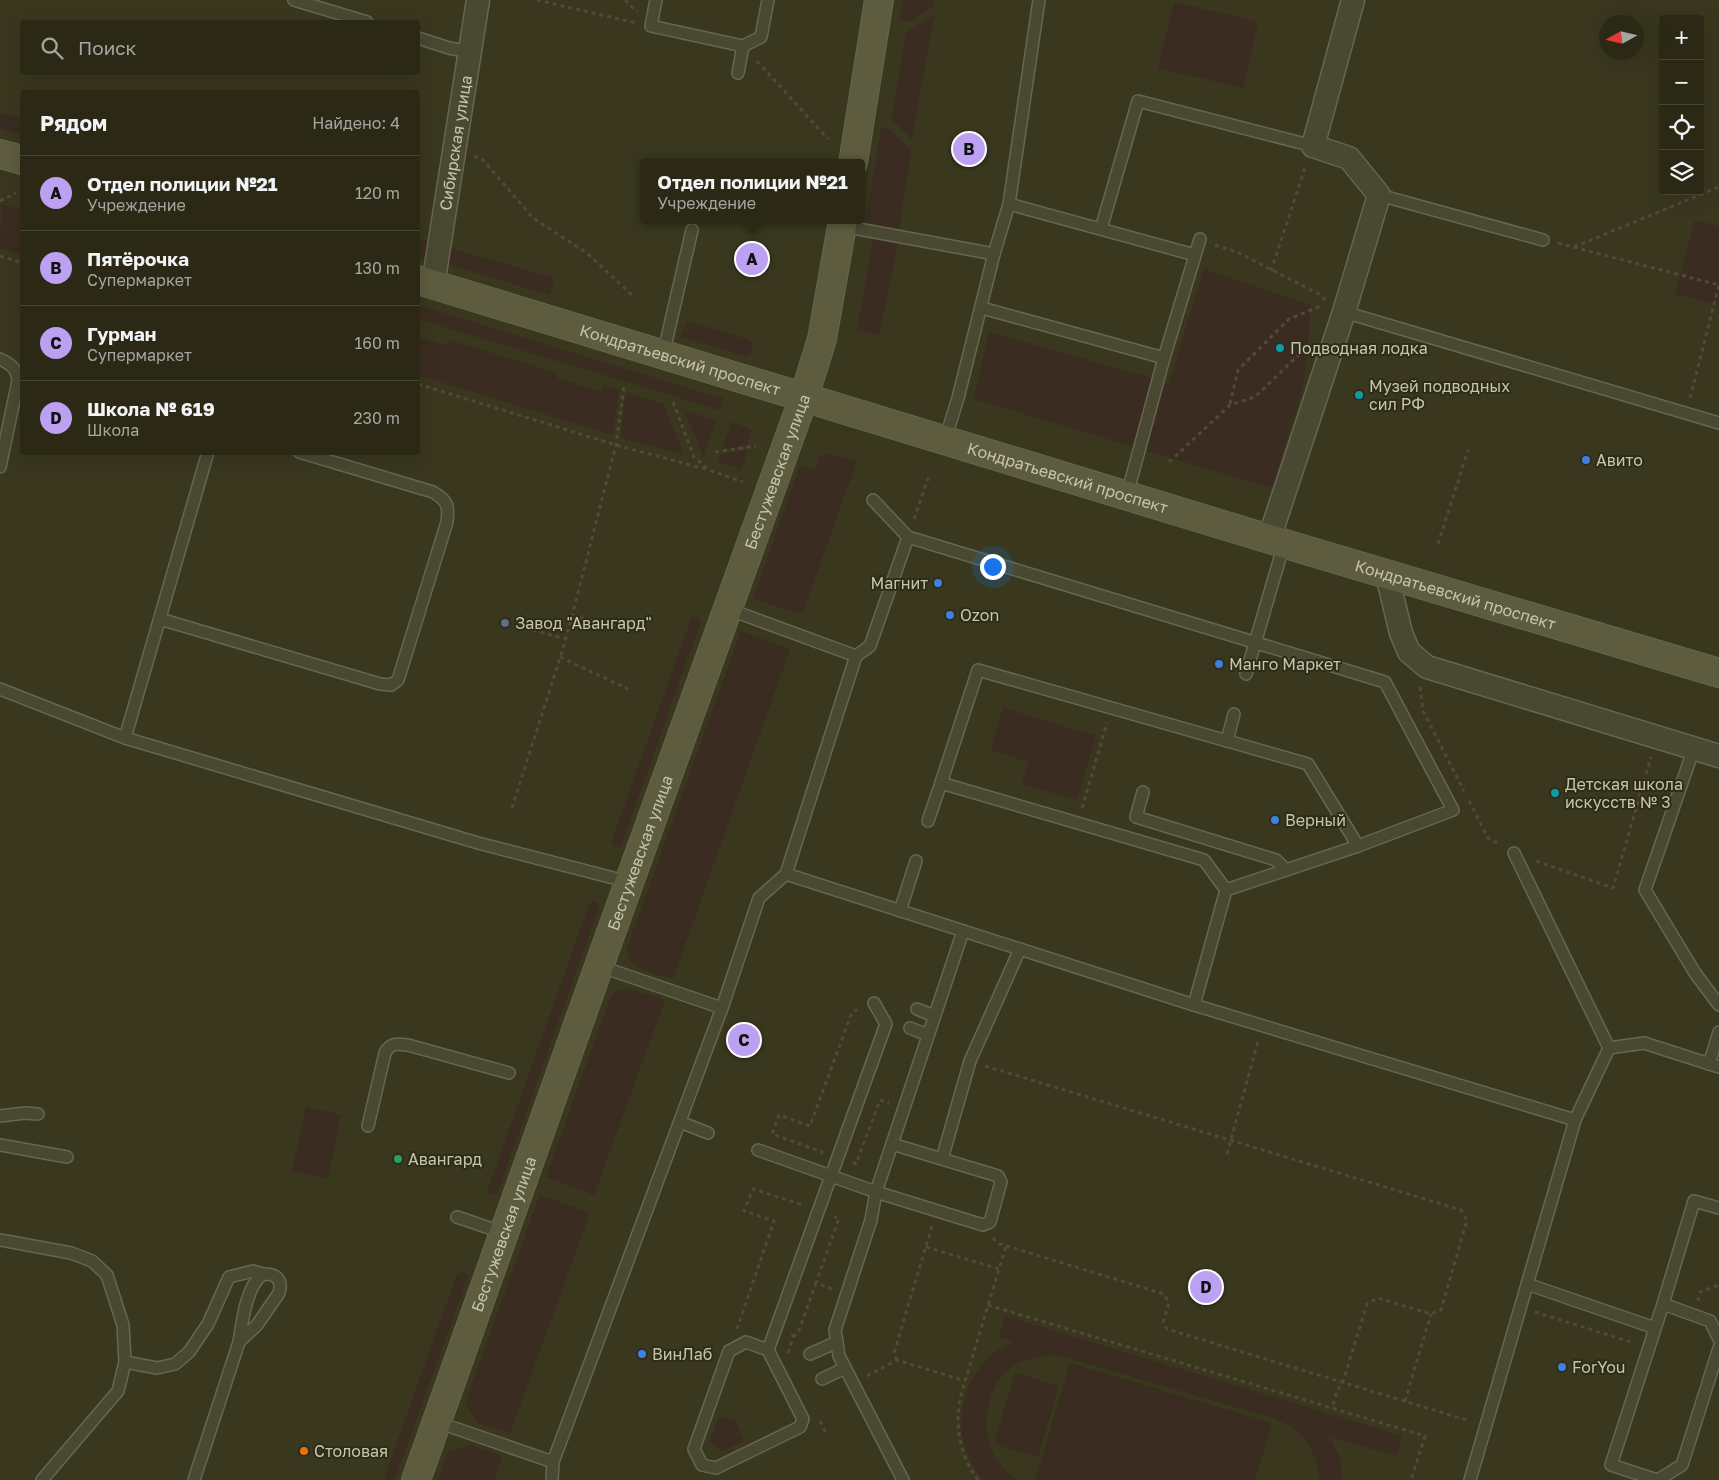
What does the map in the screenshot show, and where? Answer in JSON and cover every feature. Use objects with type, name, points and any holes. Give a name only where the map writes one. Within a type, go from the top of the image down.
[{"type":"street","name":"Сибирская улица","points":[[425,283],[455,146],[478,0]]},
{"type":"street","points":[[854,159],[879,0]]},
{"type":"street","points":[[1277,541],[1333,309],[1379,194],[1349,158],[1313,146],[1353,0]]},
{"type":"street","points":[[0,154],[20,159]]},
{"type":"street","name":"Бестужевская улица","points":[[416,1480],[804,397],[822,339],[843,224]]},
{"type":"street","name":"Кондратьевский проспект","points":[[425,283],[1387,575],[1719,673]]},
{"type":"street","points":[[1387,575],[1401,633],[1410,652],[1426,667],[1719,756]]},
{"type":"lane","points":[[294,0],[360,20]]},
{"type":"lane","points":[[656,0],[651,26],[742,46],[761,37],[768,0]]},
{"type":"lane","points":[[945,440],[958,398],[994,254],[1009,204],[1039,0]]},
{"type":"lane","points":[[420,39],[448,48],[470,52]]},
{"type":"lane","points":[[738,73],[742,46]]},
{"type":"lane","points":[[1101,229],[1138,101],[1313,146]]},
{"type":"lane","points":[[1379,194],[1543,240]]},
{"type":"lane","points":[[1009,204],[1195,255]]},
{"type":"lane","points":[[848,224],[994,254]]},
{"type":"lane","points":[[663,355],[692,230]]},
{"type":"lane","points":[[1127,495],[1164,358],[1200,239]]},
{"type":"lane","points":[[982,308],[1164,358]]},
{"type":"lane","points":[[1333,309],[1686,415],[1719,423]]},
{"type":"lane","points":[[0,359],[13,366],[18,373],[18,382],[0,467]]},
{"type":"lane","points":[[125,738],[207,455]]},
{"type":"lane","points":[[160,619],[380,684],[391,685],[398,680],[447,522],[447,504],[433,492],[309,455]]},
{"type":"lane","points":[[873,500],[908,537],[1385,682],[1453,810],[1358,846],[1226,890]]},
{"type":"lane","points":[[552,1480],[553,1462],[722,1008],[759,898],[786,874],[856,656],[870,646],[908,537]]},
{"type":"lane","points":[[1246,674],[1255,644],[1277,541]]},
{"type":"lane","points":[[728,609],[856,656]]},
{"type":"lane","points":[[928,821],[978,670],[1308,764],[1358,846]]},
{"type":"lane","points":[[0,689],[125,738],[478,843],[629,882]]},
{"type":"lane","points":[[1227,741],[1234,714]]},
{"type":"lane","points":[[1694,748],[1645,890],[1695,972],[1719,1005]]},
{"type":"lane","points":[[940,783],[1204,860],[1226,890]]},
{"type":"lane","points":[[1143,792],[1136,817],[1276,860],[1286,870]]},
{"type":"lane","points":[[1514,853],[1609,1048]]},
{"type":"lane","points":[[900,911],[916,861]]},
{"type":"lane","points":[[786,874],[1194,1005],[1575,1120]]},
{"type":"lane","points":[[1194,1005],[1226,890]]},
{"type":"lane","points":[[903,1480],[839,1356],[835,1330],[871,1220],[876,1192],[963,931]]},
{"type":"lane","points":[[942,1159],[970,1062],[1020,949]]},
{"type":"lane","points":[[599,966],[722,1008]]},
{"type":"lane","points":[[768,1350],[886,1024],[874,1003]]},
{"type":"lane","points":[[916,1009],[934,1016]]},
{"type":"lane","points":[[910,1028],[928,1034]]},
{"type":"lane","points":[[1609,1048],[1644,1043],[1714,1065],[1719,1032]]},
{"type":"lane","points":[[368,1126],[385,1053],[388,1047],[393,1044],[408,1045],[509,1073]]},
{"type":"lane","points":[[1470,1480],[1575,1120],[1609,1048]]},
{"type":"lane","points":[[0,1116],[25,1113],[38,1114]]},
{"type":"lane","points":[[680,1122],[708,1132]]},
{"type":"lane","points":[[758,1150],[876,1192],[937,1211],[983,1225],[990,1222],[1001,1182],[998,1176],[892,1144]]},
{"type":"lane","points":[[0,1146],[67,1156]]},
{"type":"lane","points":[[1719,1208],[1694,1201],[1611,1465],[1657,1480],[1682,1465],[1719,1348]]},
{"type":"lane","points":[[457,1217],[504,1233]]},
{"type":"lane","points":[[0,1240],[71,1253],[92,1261],[107,1275],[123,1325],[125,1362],[118,1391],[42,1480]]},
{"type":"lane","points":[[125,1362],[157,1368],[175,1364],[189,1352],[208,1324],[229,1277],[253,1271],[276,1276],[280,1281],[281,1287],[278,1293],[257,1326],[239,1342]]},
{"type":"lane","points":[[194,1480],[239,1342],[242,1319],[253,1284],[263,1274]]},
{"type":"lane","points":[[1527,1284],[1655,1328]]},
{"type":"lane","points":[[1663,1304],[1710,1321],[1719,1339]]},
{"type":"lane","points":[[746,1342],[768,1350],[803,1419],[800,1427],[716,1468],[702,1465],[694,1449],[729,1351],[746,1342]]},
{"type":"lane","points":[[810,1354],[837,1342]]},
{"type":"lane","points":[[822,1379],[845,1368]]},
{"type":"lane","points":[[436,1422],[553,1462]]},
{"type":"path","points":[[537,0],[651,26]]},
{"type":"path","points":[[742,46],[828,138]]},
{"type":"path","points":[[455,146],[483,160],[533,218],[588,253],[635,298]]},
{"type":"path","points":[[1271,270],[1313,146]]},
{"type":"path","points":[[1574,247],[1719,187]]},
{"type":"path","points":[[0,201],[16,193]]},
{"type":"path","points":[[1200,239],[1237,252],[1319,294],[1333,309]]},
{"type":"path","points":[[1543,240],[1719,284],[1686,415]]},
{"type":"path","points":[[0,256],[20,262]]},
{"type":"path","points":[[1230,405],[1238,370],[1289,319],[1333,309]]},
{"type":"path","points":[[1169,462],[1230,405],[1255,397],[1311,343]]},
{"type":"path","points":[[420,385],[616,445],[709,470],[743,482]]},
{"type":"path","points":[[512,808],[566,639],[616,445],[624,387]]},
{"type":"path","points":[[673,402],[694,457],[709,470]]},
{"type":"path","points":[[715,452],[756,446]]},
{"type":"path","points":[[1438,544],[1468,450]]},
{"type":"path","points":[[908,537],[929,476]]},
{"type":"path","points":[[572,616],[648,633]]},
{"type":"path","points":[[517,626],[566,639]]},
{"type":"path","points":[[560,657],[628,689]]},
{"type":"path","points":[[1422,683],[1420,688],[1423,711],[1488,838],[1514,853],[1612,888],[1657,737]]},
{"type":"path","points":[[1077,823],[1112,708]]},
{"type":"path","points":[[822,1152],[772,1134],[779,1115],[810,1126],[852,1012]]},
{"type":"path","points":[[1227,1154],[1262,1026]]},
{"type":"path","points":[[970,1062],[1461,1210],[1467,1220],[1441,1310],[1431,1314],[1378,1298],[1367,1304],[1343,1382],[1332,1408]]},
{"type":"path","points":[[729,1351],[774,1221],[744,1211],[753,1189],[803,1206]]},
{"type":"path","points":[[897,1360],[894,1353],[937,1211]]},
{"type":"path","points":[[793,1337],[798,1333],[839,1218],[833,1216],[830,1225]]},
{"type":"path","points":[[983,1225],[997,1243],[1164,1294],[1169,1303],[1163,1322],[1167,1329],[1485,1425]]},
{"type":"path","points":[[978,1480],[969,1468],[960,1442],[957,1415],[965,1381],[1006,1246]]},
{"type":"path","points":[[926,1247],[998,1269]]},
{"type":"path","points":[[816,1283],[847,1294]]},
{"type":"path","points":[[1694,1315],[1700,1292],[1719,1285]]},
{"type":"path","points":[[988,1304],[1424,1436],[1411,1480]]},
{"type":"path","points":[[1520,1308],[1649,1347]]},
{"type":"path","points":[[1405,1401],[1431,1314]]},
{"type":"path","points":[[787,1355],[793,1337],[792,1331]]},
{"type":"path","points":[[853,1383],[897,1360],[965,1381]]},
{"type":"path","points":[[819,1420],[827,1435]]},
{"type":"shaded area","points":[[903,0],[935,0],[934,6],[908,22],[899,20]]},
{"type":"shaded area","points":[[1174,2],[1258,22],[1243,88],[1158,68]]},
{"type":"shaded area","points":[[934,15],[912,140],[891,119],[906,33]]},
{"type":"shaded area","points":[[0,112],[20,118],[20,134],[0,129]]},
{"type":"shaded area","points":[[881,128],[889,129],[911,151],[899,230],[866,223]]},
{"type":"shaded area","points":[[1,204],[20,209],[20,254],[0,248]]},
{"type":"shaded area","points":[[1695,220],[1719,226],[1719,305],[1675,294]]},
{"type":"shaded area","points":[[420,239],[431,242],[427,258],[420,256]]},
{"type":"shaded area","points":[[873,239],[898,244],[879,335],[857,330]]},
{"type":"shaded area","points":[[446,247],[554,278],[550,295],[450,265]]},
{"type":"shaded area","points":[[1204,269],[1311,305],[1304,384],[1272,488],[974,399],[989,332],[1169,383]]},
{"type":"shaded area","points":[[420,306],[724,399],[720,410],[420,320]]},
{"type":"shaded area","points":[[687,321],[750,340],[753,345],[751,354],[745,356],[680,337]]},
{"type":"shaded area","points":[[420,338],[447,346],[449,340],[558,373],[557,378],[601,392],[603,385],[619,390],[613,435],[420,376]]},
{"type":"shaded area","points":[[626,393],[663,404],[684,455],[620,437]]},
{"type":"shaded area","points":[[684,410],[716,421],[703,456]]},
{"type":"shaded area","points":[[732,422],[752,430],[747,445],[722,449]]},
{"type":"shaded area","points":[[748,450],[741,470],[718,461],[721,454]]},
{"type":"shaded area","points":[[825,453],[857,461],[802,614],[753,599],[800,465],[816,470],[819,457]]},
{"type":"shaded area","points":[[698,617],[701,621],[621,846],[615,848],[611,843],[691,619]]},
{"type":"shaded area","points":[[741,631],[790,649],[673,979],[637,967],[632,962],[627,948]]},
{"type":"shaded area","points":[[1003,708],[1096,736],[1077,800],[1022,784],[1029,762],[991,750]]},
{"type":"shaded area","points":[[593,901],[598,903],[599,907],[498,1192],[494,1195],[488,1192],[488,1189],[589,905]]},
{"type":"shaded area","points":[[622,989],[630,989],[665,1000],[594,1195],[546,1177],[610,998],[615,992]]},
{"type":"shaded area","points":[[306,1107],[341,1115],[328,1178],[292,1171]]},
{"type":"shaded area","points":[[540,1195],[590,1213],[510,1433],[478,1423],[465,1403]]},
{"type":"shaded area","points":[[463,1271],[468,1277],[395,1479],[386,1480],[385,1476],[457,1274]]},
{"type":"shaded area","points":[[1005,1316],[1402,1436],[1396,1456],[1329,1436],[1340,1458],[1342,1480],[1320,1480],[1312,1451],[1299,1433],[1287,1424],[1058,1355],[1043,1356],[1020,1362],[1006,1372],[996,1386],[989,1403],[987,1421],[989,1439],[995,1456],[1005,1470],[1019,1480],[983,1480],[967,1452],[964,1442],[962,1430],[963,1404],[972,1380],[987,1359],[1003,1347],[1014,1342],[999,1337]]},
{"type":"shaded area","points":[[1070,1363],[1272,1423],[1255,1480],[1035,1480]]},
{"type":"shaded area","points":[[1015,1373],[1059,1386],[1038,1457],[994,1444]]},
{"type":"shaded area","points":[[719,1417],[735,1420],[744,1441],[721,1451],[709,1442]]},
{"type":"shaded area","points":[[470,1445],[502,1456],[494,1480],[438,1480],[448,1452]]},
{"type":"place","name":"Пятёрочка","points":[[969,149]]},
{"type":"place","name":"Отдел полиции №21","points":[[752,259]]},
{"type":"place","name":"Подводная лодка","points":[[1280,348]]},
{"type":"place","name":"Музей подводных сил РФ","points":[[1359,395]]},
{"type":"place","name":"Авито","points":[[1586,460]]},
{"type":"place","name":"Магнит","points":[[938,583]]},
{"type":"place","name":"Ozon","points":[[950,615]]},
{"type":"place","name":"Завод \"Авангард\"","points":[[505,623]]},
{"type":"place","name":"Манго Маркет","points":[[1219,664]]},
{"type":"place","name":"Детская школа искусств № 3","points":[[1555,793]]},
{"type":"place","name":"Верный","points":[[1275,820]]},
{"type":"place","name":"Гурман","points":[[744,1040]]},
{"type":"place","name":"Авангард","points":[[398,1159]]},
{"type":"place","name":"Школа № 619","points":[[1206,1287]]},
{"type":"place","name":"ВинЛаб","points":[[642,1354]]},
{"type":"place","name":"ForYou","points":[[1562,1367]]},
{"type":"place","name":"Столовая","points":[[304,1451]]}]
